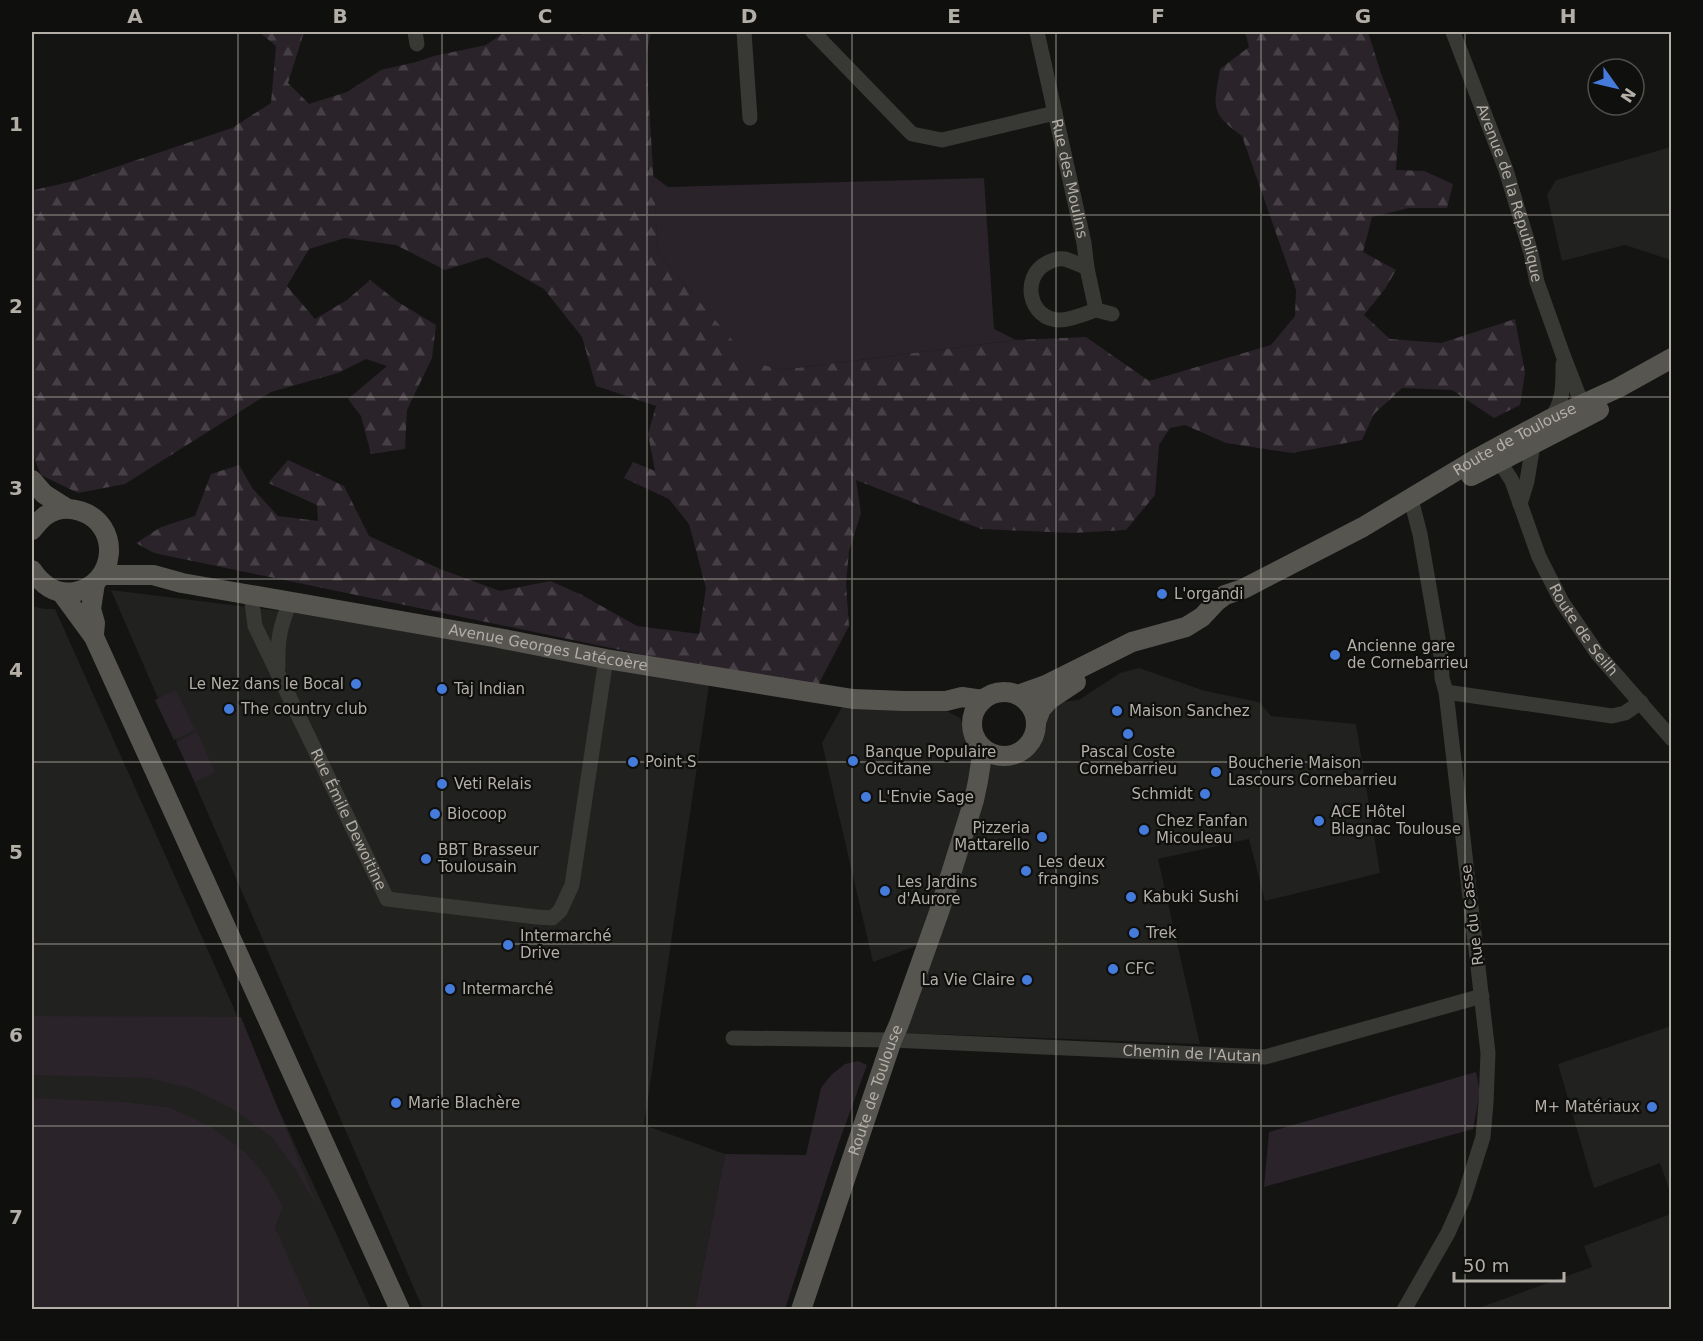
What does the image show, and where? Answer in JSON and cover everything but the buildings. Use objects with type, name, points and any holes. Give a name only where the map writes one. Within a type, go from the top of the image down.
[{"type":"main road","name":"Route de Toulouse","points":[[1363,527],[1399,514],[1500,462],[1533,437],[1550,419],[1618,388],[1671,358]]},
{"type":"main road","name":"Route de Toulouse","points":[[1018,695],[1046,685],[1132,642],[1186,627],[1202,617],[1216,601],[1225,595],[1243,589],[1363,527],[1476,459],[1533,437],[1634,391],[1671,368]]},
{"type":"main road","points":[[32,480],[44,494],[66,508],[87,513],[96,519],[108,537],[110,548],[108,562],[98,579],[91,609],[95,623],[94,637]]},
{"type":"main road","points":[[32,530],[44,517],[66,508]]},
{"type":"main road","name":"Avenue Georges Latécoère","points":[[110,548],[153,575],[182,583],[606,659],[853,699],[946,701],[962,697],[983,700]]},
{"type":"main road","points":[[34,575],[51,589],[61,592],[94,637],[400,1310]]},
{"type":"main road","name":"Avenue Georges Latécoère","points":[[61,592],[84,589],[98,579],[153,575]]},
{"type":"main road","name":"Route de Toulouse","points":[[1036,722],[1041,709],[1067,687],[1095,670],[1127,655],[1191,637],[1211,622],[1243,589]]},
{"type":"main road","points":[[1000,692],[1018,695],[1031,706],[1035,714],[1035,733],[1026,748],[1018,753],[1005,757],[997,756],[983,749],[973,734],[975,711],[983,700],[1000,692]]},
{"type":"main road","points":[[946,701],[972,725]]},
{"type":"main road","name":"Route de Toulouse","points":[[801,1310],[951,872],[974,800],[983,749]]},
{"type":"main road","name":"Route de Toulouse","points":[[951,872],[965,845],[993,772],[1005,757]]},
{"type":"street","points":[[744,32],[750,118]]},
{"type":"street","points":[[813,32],[912,134],[942,140],[1055,113]]},
{"type":"street","name":"Rue des Moulins","points":[[1037,32],[1055,113],[1092,241],[1087,268],[1096,310]]},
{"type":"street","name":"Avenue de la République","points":[[1453,32],[1506,170],[1538,282],[1582,404]]},
{"type":"street","points":[[1087,268],[1064,259],[1053,260],[1042,266],[1034,276],[1030,287],[1037,308],[1045,316],[1060,320],[1096,310],[1112,314]]},
{"type":"street","name":"Avenue de la République","points":[[1550,419],[1562,400],[1563,355]]},
{"type":"street","points":[[1520,504],[1533,437],[1578,413],[1582,404]]},
{"type":"street","name":"Route de Seilh","points":[[1500,462],[1512,481],[1539,557],[1562,602],[1597,653],[1671,739]]},
{"type":"street","name":"Rue du Casse","points":[[1404,1310],[1448,1233],[1464,1197],[1482,1137],[1488,1053],[1446,692],[1420,534],[1413,507]]},
{"type":"street","name":"Rue Émile Dewoitine","points":[[251,595],[255,626],[387,899],[552,918],[560,911],[572,885],[606,659]]},
{"type":"street","name":"Rue Émile Dewoitine","points":[[278,673],[279,630],[290,602]]},
{"type":"street","points":[[1446,692],[1612,716],[1625,713],[1641,702]]},
{"type":"street","name":"Chemin de l'Autan","points":[[733,1038],[892,1041],[1265,1057],[1482,996]]},
{"type":"shaded area","points":[[1671,147],[1671,260],[1625,245],[1562,261],[1547,195],[1556,180]]},
{"type":"shaded area","points":[[111,590],[312,615],[709,685],[644,1125],[725,1154],[695,1309],[423,1309]]},
{"type":"shaded area","points":[[32,606],[55,609],[253,1054],[371,1309],[32,1309]]},
{"type":"shaded area","points":[[1139,668],[1205,691],[1259,702],[1271,716],[1356,724],[1380,873],[1265,901],[1249,839],[1158,859],[1200,1044],[906,1033],[934,939],[873,962],[822,743],[843,705],[943,709],[960,718],[971,746],[989,761],[1015,763],[1036,746],[1044,722],[1060,702],[1079,700],[1120,673]]},
{"type":"shaded area","points":[[1671,1026],[1671,1195],[1660,1163],[1594,1188],[1558,1064]]},
{"type":"shaded area","points":[[1671,1214],[1671,1309],[1476,1309],[1592,1267],[1584,1246]]},
{"type":"green space","points":[[259,32],[304,32],[288,83],[309,104],[347,92],[381,70],[486,45],[505,32],[574,32],[578,35],[591,32],[651,32],[646,55],[658,253],[750,361],[781,370],[1016,340],[1086,337],[1149,381],[1271,345],[1295,316],[1296,290],[1242,136],[1224,121],[1216,108],[1220,69],[1249,47],[1245,32],[1368,32],[1399,122],[1396,170],[1424,171],[1453,184],[1447,208],[1409,208],[1372,217],[1363,252],[1396,270],[1385,289],[1364,315],[1390,339],[1441,343],[1515,319],[1525,373],[1520,405],[1494,418],[1452,390],[1402,388],[1374,414],[1362,440],[1292,453],[1226,443],[1185,425],[1170,428],[1159,445],[1155,495],[1126,530],[1072,533],[981,529],[856,480],[861,513],[849,551],[846,584],[849,626],[816,689],[154,553],[136,543],[161,527],[195,516],[211,474],[239,465],[253,489],[278,516],[318,521],[317,505],[268,483],[288,460],[344,486],[369,536],[440,569],[500,591],[550,581],[580,594],[637,626],[699,634],[706,588],[689,524],[669,499],[624,478],[633,462],[655,471],[648,434],[656,406],[596,386],[582,337],[544,289],[487,257],[445,270],[396,245],[345,238],[309,249],[287,286],[315,319],[347,300],[370,280],[398,302],[436,325],[432,358],[407,410],[405,449],[371,454],[361,416],[348,399],[387,366],[366,359],[338,373],[271,392],[125,484],[78,493],[41,475],[32,453],[32,188],[34,190],[74,181],[232,128],[271,103],[276,46]]},
{"type":"green space","points":[[653,176],[668,187],[984,178],[994,329],[1016,340],[781,370],[750,362],[658,253]]},
{"type":"green space","points":[[176,690],[195,730],[174,740],[155,700]]},
{"type":"green space","points":[[197,732],[215,772],[195,782],[176,742]]},
{"type":"green space","points":[[32,1016],[241,1017],[318,1208],[294,1167],[272,1137],[231,1108],[193,1089],[148,1078],[32,1075]]},
{"type":"green space","points":[[858,1061],[867,1065],[839,1142],[785,1309],[695,1309],[725,1154],[806,1155],[821,1088],[831,1075],[845,1064]]},
{"type":"green space","points":[[1476,1072],[1480,1092],[1473,1129],[1264,1187],[1269,1132]]},
{"type":"green space","points":[[32,1098],[126,1102],[171,1108],[210,1126],[244,1151],[265,1175],[283,1206],[275,1227],[311,1309],[32,1309]]},
{"type":"place","name":"L'organdi","points":[[1162,594]]},
{"type":"place","name":"Ancienne gare de Cornebarrieu","points":[[1335,655]]},
{"type":"place","name":"Le Nez dans le Bocal","points":[[356,684]]},
{"type":"place","name":"Taj Indian","points":[[442,689]]},
{"type":"place","name":"The country club","points":[[229,709]]},
{"type":"place","name":"Maison Sanchez","points":[[1117,711]]},
{"type":"place","name":"Pascal Coste Cornebarrieu","points":[[1128,734]]},
{"type":"place","name":"Banque Populaire Occitane","points":[[853,761]]},
{"type":"place","name":"Point S","points":[[633,762]]},
{"type":"place","name":"Boucherie Maison Lascours Cornebarrieu","points":[[1216,772]]},
{"type":"place","name":"Veti Relais","points":[[442,784]]},
{"type":"place","name":"Schmidt","points":[[1205,794]]},
{"type":"place","name":"L'Envie Sage","points":[[866,797]]},
{"type":"place","name":"Biocoop","points":[[435,814]]},
{"type":"place","name":"ACE Hôtel Blagnac Toulouse","points":[[1319,821]]},
{"type":"place","name":"Chez Fanfan Micouleau","points":[[1144,830]]},
{"type":"place","name":"Pizzeria Mattarello","points":[[1042,837]]},
{"type":"place","name":"BBT Brasseur Toulousain","points":[[426,859]]},
{"type":"place","name":"Les deux frangins","points":[[1026,871]]},
{"type":"place","name":"Les Jardins d'Aurore","points":[[885,891]]},
{"type":"place","name":"Kabuki Sushi","points":[[1131,897]]},
{"type":"place","name":"Trek","points":[[1134,933]]},
{"type":"place","name":"Intermarché Drive","points":[[508,945]]},
{"type":"place","name":"CFC","points":[[1113,969]]},
{"type":"place","name":"La Vie Claire","points":[[1027,980]]},
{"type":"place","name":"Intermarché","points":[[450,989]]},
{"type":"place","name":"Marie Blachère","points":[[396,1103]]},
{"type":"place","name":"M+ Matériaux","points":[[1652,1107]]}]
